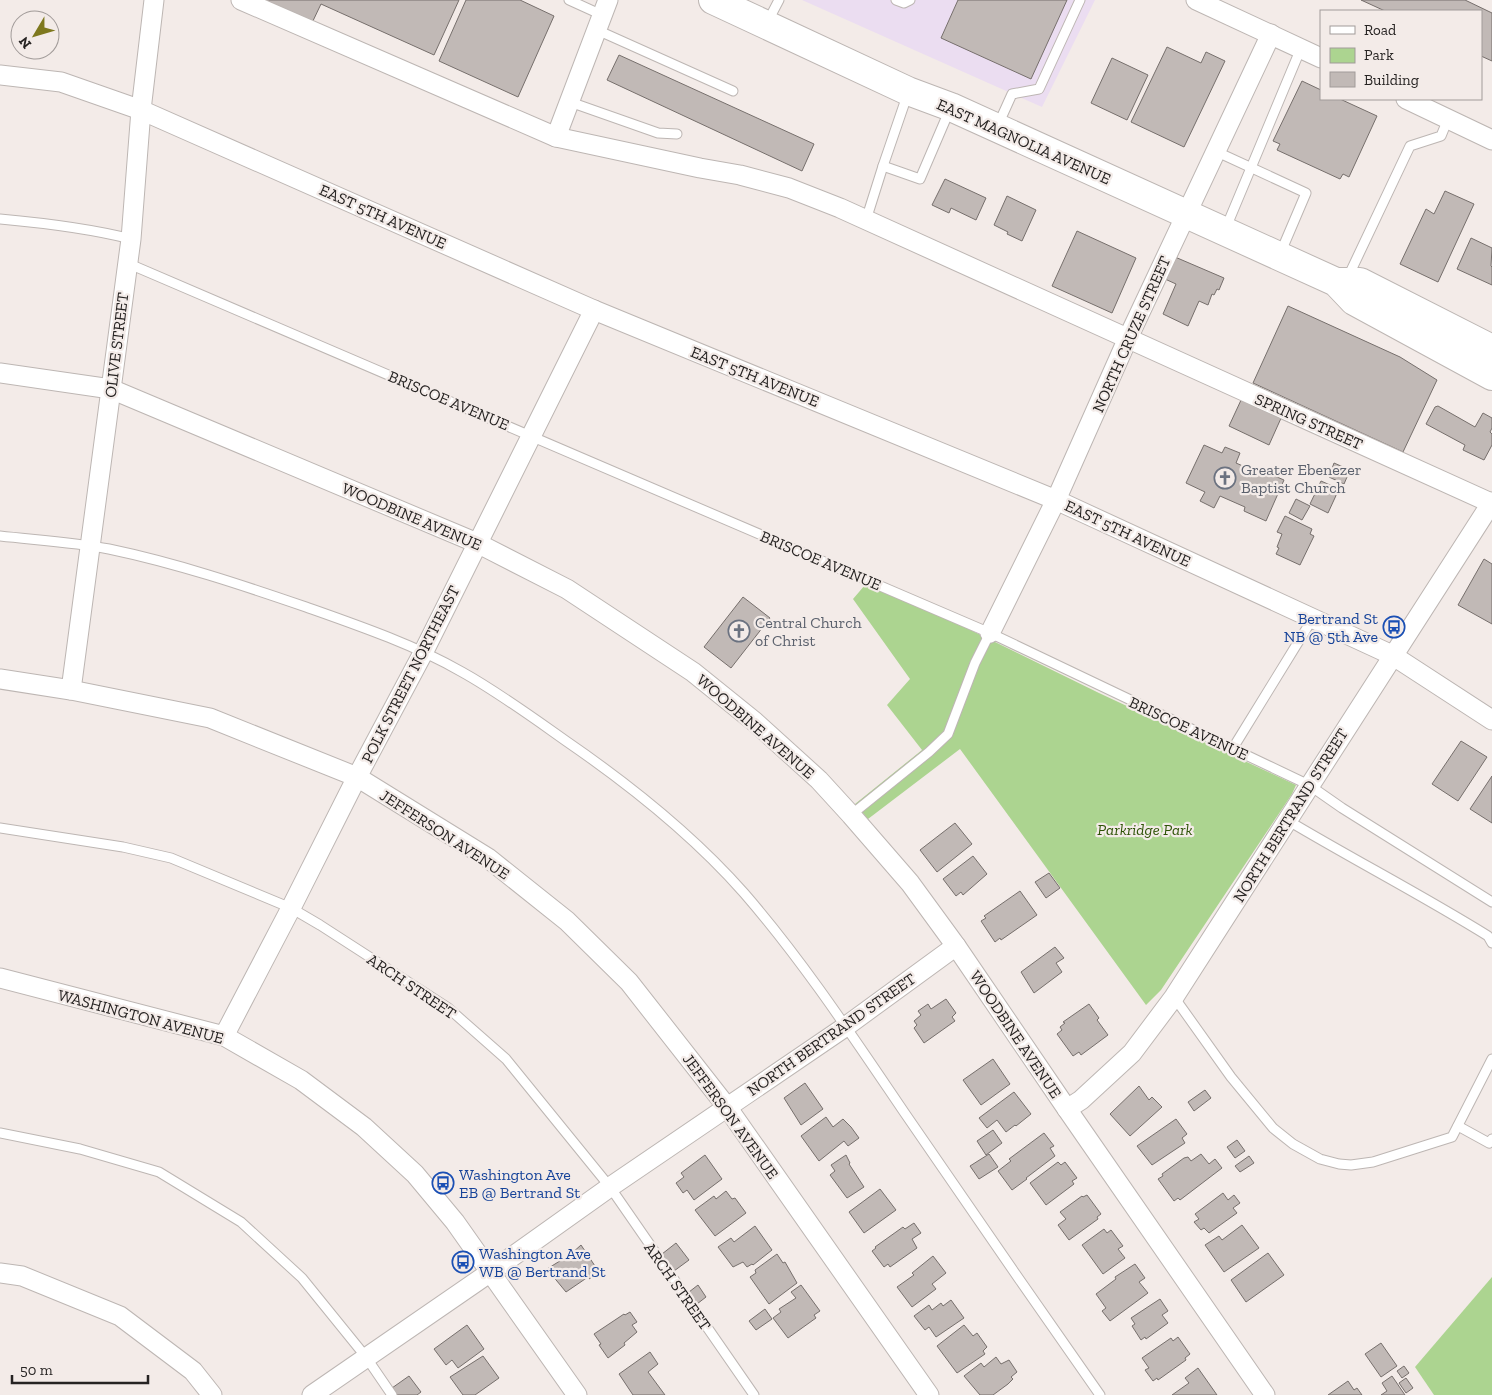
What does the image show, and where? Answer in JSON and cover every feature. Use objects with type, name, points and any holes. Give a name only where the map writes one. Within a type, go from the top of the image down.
[{"type":"main road","name":"EAST MAGNOLIA AVENUE","points":[[713,0],[908,91],[951,107],[1279,257],[1341,282],[1360,282],[1492,349]]},
{"type":"main road","name":"EAST MAGNOLIA AVENUE","points":[[1341,282],[1354,301],[1492,376]]},
{"type":"street","name":"OLIVE STREET","points":[[71,690],[131,239],[141,110],[154,0]]},
{"type":"street","name":"SPRING STREET","points":[[241,0],[556,137],[700,168],[740,174],[789,188],[866,220],[1491,502]]},
{"type":"street","points":[[1196,0],[1320,58]]},
{"type":"street","points":[[556,137],[602,15]]},
{"type":"street","name":"NORTH CRUZE STREET","points":[[990,633],[1056,500],[1128,338],[1271,34]]},
{"type":"street","name":"EAST 5TH AVENUE","points":[[0,75],[61,82],[141,110],[594,310],[1056,500],[1392,655],[1492,720]]},
{"type":"street","points":[[1408,100],[1492,140]]},
{"type":"street","name":"POLK STREET NORTHEAST","points":[[224,1036],[291,908],[356,777],[423,653],[594,310]]},
{"type":"street","name":"WOODBINE AVENUE","points":[[0,373],[111,389],[477,543],[567,589],[693,672],[762,729],[819,780],[910,883],[956,946],[1266,1395]]},
{"type":"street","name":"NORTH BERTRAND STREET","points":[[1067,1109],[1081,1100],[1132,1053],[1174,997],[1491,502]]},
{"type":"street","name":"JEFFERSON AVENUE","points":[[0,679],[71,690],[210,718],[356,777],[488,858],[567,920],[629,982],[727,1107],[929,1395]]},
{"type":"street","name":"NORTH BERTRAND STREET","points":[[312,1395],[492,1272],[610,1187],[845,1027],[956,946]]},
{"type":"street","name":"WASHINGTON AVENUE","points":[[0,978],[224,1036],[301,1080],[364,1127],[415,1174],[455,1222],[492,1272],[577,1395]]},
{"type":"street","points":[[0,1273],[22,1276],[120,1316],[193,1371],[212,1395]]},
{"type":"lane","points":[[569,0],[602,15],[733,91]]},
{"type":"lane","points":[[766,24],[779,0]]},
{"type":"lane","points":[[896,0],[904,3],[910,0]]},
{"type":"lane","points":[[997,128],[1012,94],[1039,89],[1080,0]]},
{"type":"lane","points":[[1224,232],[1301,48]]},
{"type":"lane","points":[[866,220],[908,91]]},
{"type":"lane","points":[[570,102],[658,132],[676,134]]},
{"type":"lane","points":[[883,166],[920,179],[951,107]]},
{"type":"lane","points":[[1341,282],[1410,146],[1441,136],[1448,119]]},
{"type":"lane","points":[[1215,152],[1306,193],[1279,257]]},
{"type":"lane","points":[[0,219],[75,228],[131,239]]},
{"type":"lane","name":"BRISCOE AVENUE","points":[[127,263],[990,633],[1309,785],[1342,808],[1492,902]]},
{"type":"lane","points":[[0,536],[107,549],[184,568],[353,624],[461,671],[541,723],[603,767],[663,814],[702,849],[743,892],[787,946],[1100,1395]]},
{"type":"lane","points":[[1233,748],[1313,618]]},
{"type":"lane","points":[[851,815],[929,752],[948,734],[975,663],[990,633]]},
{"type":"lane","points":[[1287,820],[1432,901],[1488,936],[1492,943]]},
{"type":"lane","name":"ARCH STREET","points":[[0,828],[123,847],[171,858],[291,908],[320,924],[447,1007],[506,1059],[610,1187],[754,1395]]},
{"type":"lane","points":[[1174,997],[1231,1077],[1273,1128],[1293,1144],[1320,1159],[1339,1164],[1351,1165],[1374,1162],[1452,1137],[1492,1059]]},
{"type":"lane","points":[[1458,1126],[1489,1143],[1492,1139]]},
{"type":"lane","points":[[0,1133],[80,1149],[159,1172],[241,1222],[302,1278],[366,1357],[392,1395]]},
{"type":"shaded area","points":[[802,0],[1095,0],[1042,107]]},
{"type":"green space","name":"Parkridge Park","points":[[865,585],[948,619],[1099,693],[1296,785],[1292,794],[1161,990],[1146,1005],[960,749],[868,819],[855,804],[922,750],[887,705],[910,679],[853,599]]},
{"type":"green space","points":[[1492,1277],[1492,1395],[1434,1395],[1415,1367]]},
{"type":"building","points":[[255,0],[459,0],[434,55],[321,4],[311,25]]},
{"type":"building","points":[[466,0],[520,0],[554,16],[518,97],[439,61]]},
{"type":"building","points":[[958,0],[1067,0],[1031,79],[941,38]]},
{"type":"building","points":[[1361,0],[1465,0],[1492,13],[1492,61],[1482,56],[1482,10],[1383,10]]},
{"type":"building","points":[[1167,47],[1201,63],[1206,52],[1225,61],[1184,147],[1131,122]]},
{"type":"building","points":[[619,55],[814,144],[802,171],[607,80]]},
{"type":"building","points":[[1112,58],[1148,75],[1127,120],[1091,103]]},
{"type":"building","points":[[1302,81],[1320,90],[1320,100],[1342,100],[1377,116],[1349,177],[1343,174],[1340,179],[1277,150],[1280,144],[1273,141]]},
{"type":"building","points":[[945,179],[986,198],[976,220],[951,208],[949,213],[932,205]]},
{"type":"building","points":[[1445,191],[1474,204],[1438,282],[1400,264],[1426,209],[1434,214]]},
{"type":"building","points":[[1007,196],[1036,210],[1022,241],[994,225]]},
{"type":"building","points":[[1077,231],[1136,258],[1112,313],[1052,286]]},
{"type":"building","points":[[1471,238],[1492,248],[1492,285],[1457,269]]},
{"type":"building","points":[[1175,257],[1224,278],[1219,290],[1217,289],[1214,295],[1212,294],[1208,305],[1199,301],[1188,326],[1163,314],[1176,284],[1165,279]]},
{"type":"building","points":[[1288,306],[1400,357],[1437,380],[1403,452],[1253,383]]},
{"type":"building","points":[[1242,398],[1282,416],[1269,445],[1229,426]]},
{"type":"building","points":[[1438,406],[1475,427],[1483,413],[1492,418],[1490,432],[1492,434],[1492,445],[1484,460],[1463,450],[1465,445],[1426,424],[1435,407]]},
{"type":"building","points":[[1204,445],[1222,453],[1225,447],[1240,453],[1236,463],[1261,474],[1263,471],[1284,480],[1266,521],[1244,511],[1245,507],[1220,496],[1214,508],[1200,501],[1205,492],[1186,483]]},
{"type":"building","points":[[1334,463],[1350,470],[1344,484],[1329,477]]},
{"type":"building","points":[[1321,481],[1339,489],[1328,513],[1310,504]]},
{"type":"building","points":[[1296,499],[1310,506],[1302,520],[1289,513]]},
{"type":"building","points":[[1285,516],[1312,529],[1310,534],[1314,536],[1300,565],[1276,554],[1282,534],[1277,532]]},
{"type":"building","points":[[1484,559],[1492,564],[1492,624],[1458,605]]},
{"type":"building","points":[[743,597],[770,618],[731,668],[704,647]]},
{"type":"building","points":[[1461,741],[1487,757],[1458,801],[1432,784]]},
{"type":"building","points":[[1492,776],[1492,823],[1470,809]]},
{"type":"building","points":[[955,823],[972,844],[937,872],[920,850]]},
{"type":"building","points":[[973,856],[987,874],[963,895],[961,892],[956,896],[943,879]]},
{"type":"building","points":[[1049,873],[1060,888],[1046,898],[1035,882]]},
{"type":"building","points":[[1020,891],[1037,915],[1001,940],[1000,938],[995,942],[981,921],[986,918],[984,916]]},
{"type":"building","points":[[1055,947],[1064,958],[1056,963],[1062,972],[1034,993],[1021,972]]},
{"type":"building","points":[[946,999],[956,1013],[952,1017],[955,1021],[924,1043],[914,1028],[917,1025],[914,1021],[921,1015],[918,1011],[928,1004],[931,1009]]},
{"type":"building","points":[[1089,1004],[1099,1018],[1097,1020],[1108,1035],[1081,1055],[1079,1052],[1073,1056],[1057,1034],[1062,1030],[1060,1027],[1065,1023],[1063,1022]]},
{"type":"building","points":[[993,1059],[1010,1084],[981,1105],[963,1080]]},
{"type":"building","points":[[805,1083],[823,1109],[801,1125],[784,1098]]},
{"type":"building","points":[[1139,1086],[1149,1100],[1152,1097],[1162,1107],[1130,1136],[1110,1114]]},
{"type":"building","points":[[1205,1090],[1211,1098],[1194,1111],[1188,1102]]},
{"type":"building","points":[[1014,1092],[1031,1114],[1006,1132],[997,1120],[987,1128],[979,1118]]},
{"type":"building","points":[[826,1117],[833,1127],[843,1119],[859,1138],[848,1146],[844,1141],[819,1161],[801,1136]]},
{"type":"building","points":[[1176,1119],[1187,1134],[1182,1138],[1185,1143],[1152,1165],[1137,1146]]},
{"type":"building","points":[[993,1130],[1002,1143],[986,1155],[977,1141]]},
{"type":"building","points":[[1044,1133],[1054,1146],[1050,1148],[1055,1156],[1012,1190],[998,1171],[1011,1161],[1009,1159]]},
{"type":"building","points":[[1237,1140],[1245,1151],[1235,1158],[1227,1147]]},
{"type":"building","points":[[989,1154],[998,1167],[979,1179],[970,1166]]},
{"type":"building","points":[[1201,1154],[1209,1164],[1215,1159],[1222,1168],[1180,1200],[1178,1198],[1174,1201],[1158,1179],[1184,1158],[1188,1157],[1191,1161]]},
{"type":"building","points":[[705,1155],[722,1179],[694,1200],[687,1190],[683,1193],[676,1183],[684,1177],[681,1173]]},
{"type":"building","points":[[846,1155],[849,1164],[864,1187],[847,1198],[830,1175],[835,1171],[831,1165]]},
{"type":"building","points":[[1249,1156],[1254,1163],[1240,1172],[1235,1166]]},
{"type":"building","points":[[1058,1162],[1061,1165],[1065,1162],[1077,1178],[1072,1181],[1074,1184],[1046,1205],[1030,1183]]},
{"type":"building","points":[[880,1189],[896,1210],[864,1233],[849,1212]]},
{"type":"building","points":[[726,1191],[732,1199],[735,1198],[746,1213],[715,1236],[695,1210],[714,1196],[716,1199]]},
{"type":"building","points":[[1223,1193],[1228,1200],[1234,1195],[1240,1203],[1233,1208],[1237,1213],[1209,1233],[1204,1228],[1201,1230],[1194,1222],[1199,1219],[1195,1214]]},
{"type":"building","points":[[1087,1195],[1101,1214],[1097,1217],[1098,1219],[1069,1240],[1058,1225],[1066,1219],[1060,1212],[1082,1196]]},
{"type":"building","points":[[914,1223],[921,1233],[912,1239],[917,1248],[890,1267],[888,1264],[884,1267],[872,1251],[903,1227],[905,1229]]},
{"type":"building","points":[[1242,1225],[1259,1248],[1224,1272],[1205,1245],[1219,1236],[1222,1240]]},
{"type":"building","points":[[755,1226],[772,1250],[753,1265],[747,1267],[743,1262],[733,1267],[718,1247],[731,1238],[734,1242]]},
{"type":"building","points":[[1104,1229],[1107,1233],[1111,1230],[1123,1246],[1118,1249],[1125,1258],[1103,1274],[1082,1245]]},
{"type":"building","points":[[676,1243],[689,1260],[674,1271],[662,1254]]},
{"type":"building","points":[[581,1245],[599,1272],[566,1292],[547,1269],[571,1254]]},
{"type":"building","points":[[1268,1253],[1284,1275],[1246,1302],[1231,1280]]},
{"type":"building","points":[[777,1254],[783,1263],[785,1262],[797,1283],[769,1304],[750,1277],[756,1273],[755,1270]]},
{"type":"building","points":[[933,1256],[946,1273],[932,1284],[936,1289],[912,1307],[897,1287],[914,1275],[912,1273]]},
{"type":"building","points":[[1135,1264],[1145,1278],[1139,1282],[1148,1293],[1110,1321],[1102,1311],[1106,1308],[1096,1294],[1116,1279],[1115,1277]]},
{"type":"building","points":[[698,1285],[706,1297],[697,1304],[689,1292]]},
{"type":"building","points":[[801,1285],[820,1311],[814,1315],[816,1318],[788,1338],[773,1318],[781,1312],[779,1309],[796,1298],[791,1292]]},
{"type":"building","points":[[1160,1299],[1168,1311],[1162,1315],[1168,1323],[1146,1339],[1145,1337],[1141,1340],[1132,1326],[1135,1324],[1131,1318]]},
{"type":"building","points":[[951,1300],[964,1318],[936,1337],[929,1327],[925,1330],[914,1316],[929,1305],[932,1310],[941,1303],[943,1306]]},
{"type":"building","points":[[765,1309],[772,1319],[756,1330],[749,1321]]},
{"type":"building","points":[[630,1312],[637,1322],[632,1325],[637,1332],[624,1343],[625,1345],[608,1358],[594,1334]]},
{"type":"building","points":[[467,1325],[484,1349],[458,1368],[452,1360],[446,1365],[434,1349]]},
{"type":"building","points":[[964,1325],[973,1336],[977,1333],[987,1347],[983,1351],[985,1354],[957,1373],[937,1346]]},
{"type":"building","points":[[1178,1337],[1190,1354],[1185,1358],[1186,1360],[1158,1380],[1157,1378],[1153,1381],[1145,1370],[1149,1368],[1142,1358],[1171,1338],[1173,1341]]},
{"type":"building","points":[[1381,1343],[1397,1366],[1381,1377],[1365,1354]]},
{"type":"building","points":[[650,1352],[658,1364],[648,1372],[665,1395],[633,1395],[619,1374]]},
{"type":"building","points":[[483,1356],[499,1378],[475,1395],[463,1395],[450,1377]]},
{"type":"building","points":[[996,1357],[1001,1364],[1009,1360],[1017,1372],[1011,1377],[1013,1379],[1008,1384],[993,1395],[980,1395],[964,1376],[981,1363],[984,1367]]},
{"type":"building","points":[[1404,1366],[1409,1373],[1402,1378],[1397,1371]]},
{"type":"building","points":[[1198,1368],[1217,1395],[1172,1395],[1189,1383],[1185,1378]]},
{"type":"building","points":[[409,1376],[421,1392],[417,1395],[397,1395],[392,1388]]},
{"type":"building","points":[[1392,1376],[1405,1395],[1381,1395],[1387,1391],[1382,1383]]},
{"type":"building","points":[[1406,1378],[1413,1388],[1406,1393],[1399,1383]]},
{"type":"building","points":[[1348,1381],[1354,1390],[1357,1388],[1362,1395],[1328,1395]]},
{"type":"place","name":"Greater Ebenezer Baptist Church","points":[[1225,478]]},
{"type":"place","name":"Bertrand St NB @ 5th Ave","points":[[1394,627]]},
{"type":"place","name":"Central Church of Christ","points":[[739,631]]},
{"type":"place","name":"Washington Ave EB @ Bertrand St","points":[[443,1183]]},
{"type":"place","name":"Washington Ave WB @ Bertrand St","points":[[463,1262]]}]
